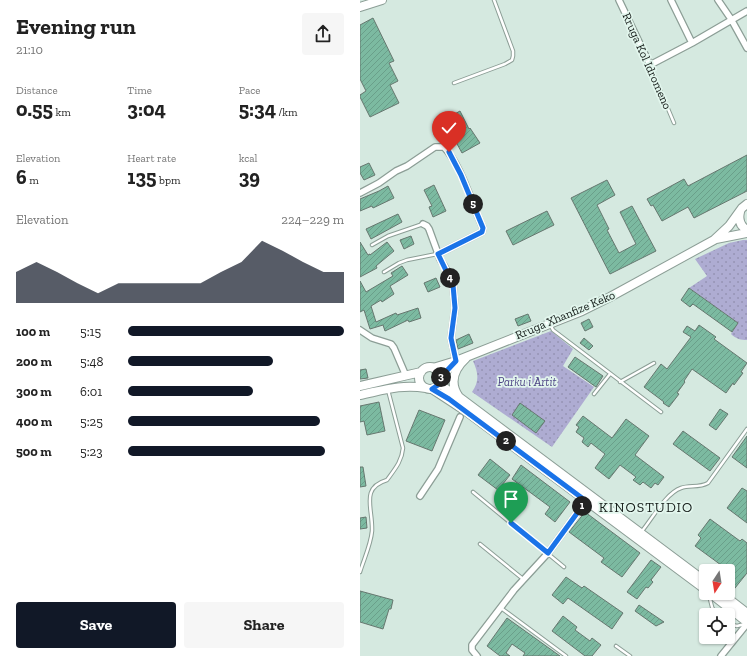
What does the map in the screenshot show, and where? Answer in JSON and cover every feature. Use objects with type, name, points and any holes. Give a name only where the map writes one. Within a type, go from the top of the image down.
[{"type":"main road","points":[[360,7],[382,0]]},
{"type":"main road","name":"Rruga Xhanfize Keko","points":[[456,361],[594,306],[714,240],[729,226],[742,208],[747,204]]},
{"type":"main road","points":[[740,212],[741,225],[747,232]]},
{"type":"main road","name":"Rruga Xhanfize Keko","points":[[714,240],[747,232]]},
{"type":"main road","points":[[459,397],[454,386],[454,378],[457,368],[469,355]]},
{"type":"main road","points":[[360,386],[406,376],[421,372],[424,369],[456,361]]},
{"type":"main road","points":[[360,395],[407,386],[429,388],[438,385],[440,380],[456,361]]},
{"type":"main road","points":[[432,368],[436,370],[440,380],[448,390],[631,527],[639,536],[699,584]]},
{"type":"main road","points":[[421,372],[419,380],[420,384],[449,399],[586,501],[699,577]]},
{"type":"main road","points":[[718,600],[747,623]]},
{"type":"main road","points":[[730,600],[747,613]]},
{"type":"street","name":"Rruga Kol Idromeno","points":[[619,0],[650,65]]},
{"type":"street","points":[[671,0],[692,43]]},
{"type":"street","points":[[718,0],[731,19],[747,48]]},
{"type":"street","points":[[650,65],[692,43],[747,10]]},
{"type":"street","points":[[360,193],[407,166],[435,147],[444,147],[449,152],[461,175],[483,228],[482,232],[438,254]]},
{"type":"street","points":[[423,224],[429,229],[438,254],[453,285],[455,308],[451,338],[456,361]]},
{"type":"street","points":[[360,330],[372,338],[391,344],[406,376]]},
{"type":"street","points":[[420,496],[438,469],[460,417]]},
{"type":"street","points":[[477,656],[472,650],[472,645],[501,607],[548,553],[586,501]]},
{"type":"street","points":[[721,656],[747,623]]},
{"type":"lane","points":[[454,83],[512,60],[513,51],[494,0]]},
{"type":"lane","name":"Rruga Kol Idromeno","points":[[650,65],[674,123]]},
{"type":"lane","points":[[372,244],[388,236],[423,224]]},
{"type":"lane","points":[[384,272],[407,260],[438,254]]},
{"type":"lane","points":[[549,323],[554,330],[661,412]]},
{"type":"lane","points":[[620,382],[654,363]]},
{"type":"lane","points":[[594,394],[610,374]]},
{"type":"lane","points":[[360,572],[372,531],[368,498],[369,491],[378,482],[388,480],[402,456],[403,448],[384,390]]},
{"type":"lane","points":[[639,536],[670,494],[683,487],[699,486],[708,483],[747,430]]},
{"type":"lane","points":[[473,492],[564,567]]},
{"type":"lane","points":[[480,544],[524,580]]},
{"type":"lane","points":[[501,607],[566,656]]},
{"type":"lane","points":[[735,625],[747,623]]},
{"type":"lane","points":[[616,646],[630,656]]},
{"type":"green space","points":[[747,240],[747,340],[739,339],[731,334],[738,323],[689,288],[707,276],[695,259],[729,243]]},
{"type":"green space","name":"Parku i Artit","points":[[551,331],[573,349],[563,366],[594,387],[552,447],[472,392],[475,388],[477,380],[476,369],[473,361]]},
{"type":"building","points":[[373,18],[394,61],[389,63],[398,81],[390,85],[399,103],[370,117],[360,97],[360,95],[366,91],[360,79],[360,25]]},
{"type":"building","points":[[460,111],[469,129],[470,128],[480,143],[462,153],[444,120]]},
{"type":"building","points":[[747,155],[747,191],[694,218],[688,207],[662,221],[653,205],[651,206],[647,199],[684,179],[688,186]]},
{"type":"building","points":[[369,163],[375,175],[364,180],[360,173],[360,167]]},
{"type":"building","points":[[607,180],[615,195],[597,205],[609,229],[607,230],[619,253],[636,244],[620,212],[632,206],[656,251],[610,274],[571,198]]},
{"type":"building","points":[[434,185],[446,211],[433,217],[429,207],[432,206],[424,190]]},
{"type":"building","points":[[388,186],[394,198],[373,208],[372,206],[360,211],[360,199]]},
{"type":"building","points":[[547,211],[554,225],[513,245],[506,231]]},
{"type":"building","points":[[398,214],[402,222],[371,239],[366,229]]},
{"type":"building","points":[[411,236],[414,244],[404,249],[400,240]]},
{"type":"building","points":[[360,242],[368,255],[387,242],[394,251],[376,266],[377,268],[360,277]]},
{"type":"building","points":[[402,266],[408,275],[390,286],[394,294],[382,302],[381,300],[371,306],[376,322],[396,313],[397,315],[418,308],[421,318],[409,322],[408,320],[385,331],[383,325],[370,329],[364,310],[360,312],[360,281],[366,292],[393,276],[391,273]]},
{"type":"building","points":[[436,278],[440,287],[428,292],[424,283]]},
{"type":"building","points":[[689,288],[738,323],[732,332],[693,304],[690,307],[681,300]]},
{"type":"building","points":[[528,314],[531,321],[518,326],[515,319]]},
{"type":"building","points":[[589,319],[593,327],[585,331],[581,323]]},
{"type":"building","points":[[699,325],[716,337],[714,339],[747,363],[741,372],[743,373],[726,393],[692,369],[677,393],[679,394],[669,407],[644,387],[661,364],[667,369],[691,337],[683,332],[687,326],[695,331]]},
{"type":"building","points":[[469,334],[473,343],[458,349],[456,340]]},
{"type":"building","points":[[584,338],[593,346],[589,350],[580,343]]},
{"type":"building","points":[[575,357],[603,376],[596,387],[568,367]]},
{"type":"building","points":[[366,369],[368,378],[360,379],[360,370]]},
{"type":"building","points":[[379,402],[385,431],[367,435],[364,421],[360,422],[360,406]]},
{"type":"building","points":[[520,403],[545,421],[536,433],[512,415]]},
{"type":"building","points":[[720,409],[728,414],[716,430],[709,425]]},
{"type":"building","points":[[419,410],[445,420],[432,451],[406,441]]},
{"type":"building","points":[[583,416],[612,438],[626,419],[649,436],[635,455],[664,477],[658,485],[655,483],[651,488],[643,482],[640,485],[633,480],[636,477],[620,465],[609,479],[595,468],[605,454],[591,443],[588,447],[582,442],[584,438],[576,432],[579,427],[576,425]]},
{"type":"building","points":[[683,431],[720,458],[710,471],[673,444]]},
{"type":"building","points":[[747,436],[747,468],[732,457]]},
{"type":"building","points":[[490,459],[510,475],[498,490],[478,475]]},
{"type":"building","points":[[521,465],[570,502],[555,522],[545,514],[550,507],[512,479]]},
{"type":"building","points":[[360,467],[363,467],[366,486],[360,487]]},
{"type":"building","points":[[742,488],[747,491],[747,523],[727,508]]},
{"type":"building","points":[[585,512],[640,553],[622,577],[601,562],[604,558],[569,532]]},
{"type":"building","points":[[366,517],[367,528],[360,529],[360,518]]},
{"type":"building","points":[[710,519],[740,541],[742,539],[747,543],[747,573],[735,588],[735,564],[720,564],[695,546],[701,538],[698,535]]},
{"type":"building","points":[[651,560],[661,567],[651,580],[653,582],[648,588],[646,587],[637,599],[627,592]]},
{"type":"building","points":[[566,577],[582,588],[584,586],[623,613],[612,629],[568,598],[563,604],[552,595]]},
{"type":"building","points":[[360,591],[393,600],[383,629],[360,622]]},
{"type":"building","points":[[639,605],[664,622],[656,626],[635,611]]},
{"type":"building","points":[[563,616],[577,627],[575,630],[590,641],[592,638],[601,645],[592,656],[585,656],[552,631]]},
{"type":"building","points":[[507,618],[560,656],[523,656],[525,653],[512,644],[506,653],[510,656],[500,656],[487,646]]},
{"type":"district","name":"KINOSTUDIO","points":[[646,507]]},
{"type":"route","points":[[449,152],[461,175],[483,228],[482,232],[438,254],[453,285],[455,308],[451,338],[456,361],[440,378],[438,385],[432,389],[438,391],[449,399],[586,501],[548,553],[511,523]]}]
